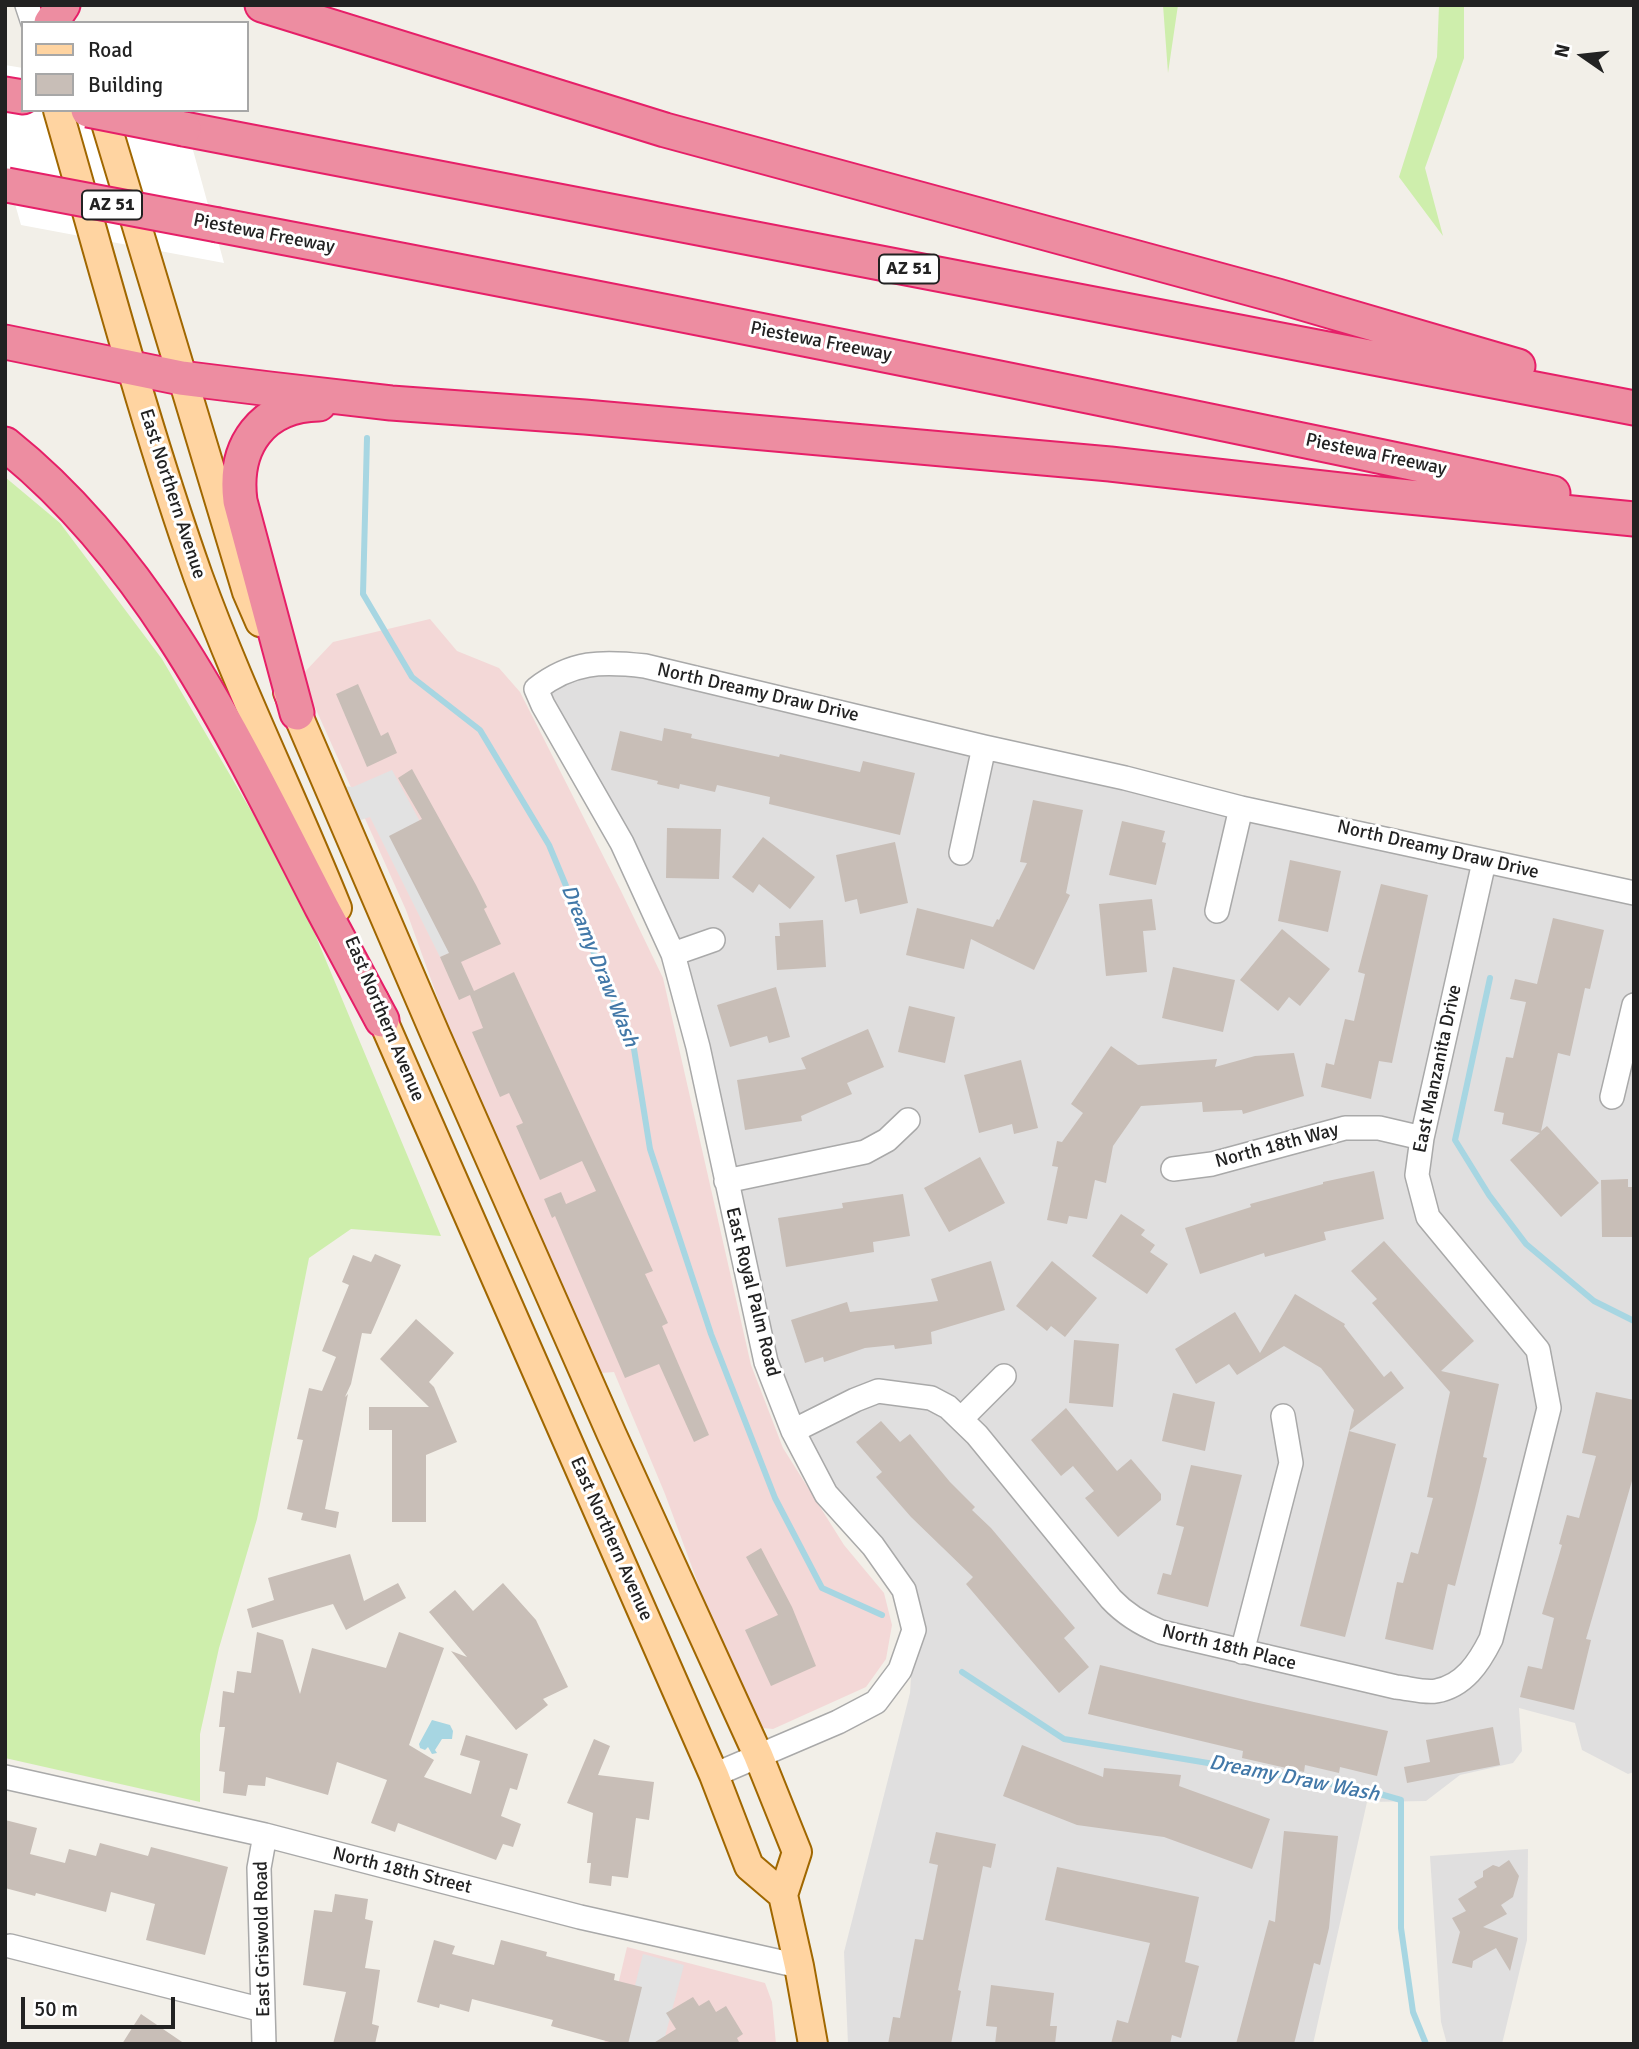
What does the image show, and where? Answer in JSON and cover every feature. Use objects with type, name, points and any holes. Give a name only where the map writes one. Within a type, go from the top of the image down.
[{"type":"highway","points":[[52,21],[63,5]]},
{"type":"highway","points":[[262,5],[665,130],[1278,296],[1634,400]]},
{"type":"highway","name":"AZ 51","points":[[98,112],[1634,408]]},
{"type":"highway","name":"Piestewa Freeway","points":[[6,185],[581,294],[1198,418],[1634,510]]},
{"type":"highway","points":[[5,341],[181,378],[391,402],[1110,464],[1634,519]]},
{"type":"highway","points":[[297,713],[240,501],[238,486],[242,458],[247,444],[259,428],[285,410],[312,404],[391,402]]},
{"type":"highway","points":[[5,444],[72,507],[110,550],[148,599],[175,640],[261,786],[382,1020]]},
{"type":"main road","name":"East Northern Avenue","points":[[59,112],[131,369],[198,576],[238,676],[382,1020],[714,1775],[749,1866],[783,1895]]},
{"type":"main road","points":[[103,112],[247,592],[297,713],[608,1425],[758,1755],[797,1852],[783,1895],[813,2044]]},
{"type":"street","name":"North Dreamy Draw Drive","points":[[536,689],[553,676],[589,663],[645,666],[1125,778],[1241,808],[1634,893]]},
{"type":"street","name":"East Royal Palm Road","points":[[536,689],[622,843],[673,954],[698,1046],[766,1362],[793,1431],[826,1494],[873,1546],[904,1590],[914,1630],[900,1670],[876,1702],[838,1722],[714,1775]]},
{"type":"street","points":[[961,853],[984,747]]},
{"type":"street","points":[[1217,911],[1241,808]]},
{"type":"street","name":"East Manzanita Drive","points":[[1461,1681],[1480,1660],[1491,1639],[1549,1408],[1538,1350],[1428,1217],[1417,1175],[1422,1138],[1484,862]]},
{"type":"street","points":[[673,954],[713,940]]},
{"type":"street","points":[[1612,1097],[1634,1005]]},
{"type":"street","points":[[726,1181],[865,1152],[887,1140],[908,1120]]},
{"type":"street","name":"North 18th Way","points":[[1173,1169],[1212,1164],[1345,1128],[1379,1128],[1422,1138]]},
{"type":"street","points":[[961,1419],[1004,1376]]},
{"type":"street","name":"North 18th Place","points":[[793,1431],[878,1391],[931,1398],[948,1407],[961,1419],[1125,1613],[1141,1624],[1161,1632],[1396,1687],[1434,1692],[1461,1681]]},
{"type":"street","points":[[1242,1652],[1291,1463],[1283,1416]]},
{"type":"street","name":"North 18th Street","points":[[5,1777],[265,1835],[580,1917],[799,1966]]},
{"type":"street","name":"East Griswold Road","points":[[264,2044],[259,1868],[265,1835]]},
{"type":"street","points":[[10,1946],[263,2010]]},
{"type":"shaded area","points":[[430,619],[457,651],[499,668],[520,692],[663,978],[751,1365],[783,1448],[844,1545],[884,1593],[892,1625],[886,1659],[866,1687],[773,1729],[763,1728],[755,1720],[713,1624],[665,1494],[614,1372],[601,1373],[460,1060],[406,910],[301,676],[333,642]]},
{"type":"shaded area","points":[[589,663],[1634,893],[1634,1772],[1628,1774],[1582,1750],[1575,1723],[1519,1708],[1522,1751],[1513,1763],[1460,1775],[1426,1801],[1367,1802],[1313,2044],[848,2044],[844,1952],[910,1693],[914,1630],[904,1589],[793,1431],[673,954],[543,705],[553,676]]},
{"type":"shaded area","points":[[392,770],[484,939],[440,957],[370,817],[345,825],[328,785],[353,787]]},
{"type":"shaded area","points":[[1528,1849],[1527,1940],[1502,2044],[1447,2044],[1441,2022],[1430,1856]]},
{"type":"shaded area","points":[[627,1947],[765,1983],[772,2002],[776,2044],[604,2044]]},
{"type":"shaded area","points":[[643,1954],[684,1965],[663,2044],[620,2044]]},
{"type":"green space","points":[[1163,5],[1178,5],[1168,73]]},
{"type":"green space","points":[[1439,5],[1464,5],[1464,58],[1425,168],[1443,236],[1399,177],[1437,57]]},
{"type":"green space","points":[[5,477],[60,523],[162,659],[294,884],[441,1236],[351,1229],[309,1258],[257,1519],[219,1648],[200,1734],[200,1802],[5,1758]]},
{"type":"water","points":[[432,1720],[450,1725],[453,1731],[452,1739],[442,1739],[435,1750],[437,1753],[432,1754],[428,1747],[425,1750],[420,1748],[419,1744]]},
{"type":"pier","points":[[5,65],[21,68],[21,112],[183,112],[224,263],[21,225],[5,169]]},
{"type":"building","points":[[358,684],[381,736],[388,732],[397,753],[367,767],[336,694]]},
{"type":"building","points":[[664,728],[692,734],[691,738],[860,772],[863,761],[915,773],[900,835],[769,804],[770,797],[717,785],[715,792],[680,784],[679,789],[611,770],[620,731],[662,741]]},
{"type":"building","points":[[412,769],[476,885],[501,944],[461,962],[474,991],[514,972],[653,1271],[645,1274],[668,1323],[662,1326],[709,1435],[694,1442],[659,1364],[625,1378],[555,1216],[552,1218],[544,1199],[561,1192],[566,1204],[596,1191],[582,1161],[540,1180],[516,1126],[523,1123],[509,1093],[500,1097],[472,1032],[483,1028],[470,995],[459,1000],[440,957],[449,953],[389,836],[422,819],[398,778]]},
{"type":"building","points":[[1033,800],[1083,810],[1066,893],[1070,895],[1034,970],[971,939],[964,969],[906,955],[917,908],[993,927],[997,919],[999,920],[1027,863],[1020,862]]},
{"type":"building","points":[[1122,821],[1165,831],[1162,842],[1166,843],[1156,885],[1109,875]]},
{"type":"building","points":[[667,828],[721,829],[719,879],[666,878]]},
{"type":"building","points":[[763,837],[815,877],[790,909],[759,884],[753,893],[732,877]]},
{"type":"building","points":[[895,842],[908,903],[860,914],[857,899],[845,902],[836,855]]},
{"type":"building","points":[[1290,860],[1341,871],[1328,932],[1278,921]]},
{"type":"building","points":[[1381,884],[1428,895],[1392,1063],[1379,1061],[1371,1099],[1321,1087],[1326,1063],[1334,1065],[1345,1019],[1354,1021],[1365,974],[1358,972]]},
{"type":"building","points":[[1152,899],[1156,930],[1143,931],[1147,972],[1106,976],[1099,904]]},
{"type":"building","points":[[1553,918],[1604,930],[1590,989],[1585,988],[1570,1056],[1558,1053],[1541,1131],[1547,1126],[1599,1183],[1561,1217],[1510,1160],[1540,1133],[1502,1124],[1504,1113],[1494,1111],[1506,1057],[1513,1058],[1526,1002],[1510,999],[1515,979],[1537,984]]},
{"type":"building","points":[[823,920],[826,967],[777,970],[775,936],[780,936],[779,923]]},
{"type":"building","points":[[1282,929],[1330,969],[1300,1006],[1289,997],[1278,1011],[1240,980]]},
{"type":"building","points":[[1173,967],[1235,980],[1223,1032],[1162,1018]]},
{"type":"building","points":[[776,987],[790,1037],[769,1043],[767,1036],[730,1047],[717,1005]]},
{"type":"building","points":[[909,1006],[955,1017],[945,1063],[898,1052]]},
{"type":"building","points":[[868,1029],[884,1067],[847,1083],[852,1094],[801,1116],[802,1121],[745,1130],[737,1080],[806,1069],[801,1058]]},
{"type":"building","points":[[1111,1046],[1138,1065],[1217,1059],[1215,1067],[1255,1056],[1294,1053],[1304,1096],[1243,1114],[1242,1110],[1203,1112],[1202,1102],[1141,1106],[1113,1146],[1106,1183],[1095,1180],[1087,1219],[1069,1216],[1067,1224],[1047,1220],[1058,1167],[1052,1166],[1057,1141],[1062,1142],[1083,1113],[1071,1104]]},
{"type":"building","points":[[1021,1060],[1038,1128],[1014,1134],[1012,1124],[979,1133],[964,1075]]},
{"type":"building","points":[[980,1157],[1005,1203],[949,1232],[924,1188]]},
{"type":"building","points":[[1374,1171],[1384,1219],[1324,1232],[1326,1240],[1265,1257],[1264,1253],[1200,1274],[1185,1228],[1251,1207],[1250,1204],[1323,1182]]},
{"type":"building","points":[[1628,1179],[1628,1187],[1634,1187],[1634,1237],[1602,1237],[1601,1180]]},
{"type":"building","points":[[903,1194],[910,1236],[873,1242],[874,1252],[786,1267],[778,1218],[843,1208],[842,1203]]},
{"type":"building","points":[[1121,1214],[1145,1230],[1141,1235],[1155,1245],[1150,1252],[1168,1264],[1147,1294],[1092,1256]]},
{"type":"building","points":[[1384,1241],[1474,1341],[1441,1371],[1499,1384],[1483,1457],[1487,1458],[1475,1508],[1455,1586],[1448,1584],[1433,1650],[1385,1639],[1397,1582],[1403,1583],[1411,1552],[1418,1554],[1433,1498],[1427,1497],[1450,1392],[1372,1303],[1377,1299],[1351,1271]]},
{"type":"building","points":[[375,1254],[401,1265],[371,1334],[362,1333],[351,1384],[345,1397],[348,1394],[325,1509],[339,1512],[336,1528],[301,1520],[303,1513],[287,1509],[303,1440],[297,1439],[309,1388],[322,1391],[336,1357],[322,1351],[349,1285],[342,1282],[353,1255],[371,1262]]},
{"type":"building","points":[[991,1261],[1005,1310],[931,1332],[932,1344],[895,1349],[894,1345],[865,1348],[824,1362],[823,1357],[805,1363],[791,1320],[847,1302],[850,1312],[938,1301],[931,1279]]},
{"type":"building","points":[[1052,1261],[1097,1298],[1065,1337],[1051,1326],[1047,1331],[1016,1306]]},
{"type":"building","points":[[1295,1294],[1345,1324],[1384,1377],[1391,1371],[1404,1388],[1349,1431],[1354,1410],[1321,1368],[1284,1346],[1237,1375],[1229,1364],[1196,1384],[1175,1349],[1235,1312],[1260,1353]]},
{"type":"building","points":[[416,1319],[454,1353],[429,1382],[434,1387],[457,1442],[426,1455],[426,1522],[392,1522],[392,1430],[369,1430],[369,1407],[429,1407],[380,1359]]},
{"type":"building","points":[[1074,1340],[1119,1344],[1113,1407],[1069,1403]]},
{"type":"building","points":[[1596,1392],[1634,1400],[1634,1474],[1586,1639],[1591,1640],[1574,1710],[1520,1697],[1528,1666],[1542,1669],[1554,1618],[1542,1614],[1562,1545],[1559,1544],[1567,1515],[1579,1518],[1596,1456],[1582,1453]]},
{"type":"building","points":[[1173,1393],[1215,1402],[1205,1451],[1162,1441]]},
{"type":"building","points":[[1066,1408],[1117,1471],[1131,1459],[1161,1494],[1161,1500],[1118,1537],[1085,1498],[1094,1491],[1073,1466],[1061,1476],[1031,1440]]},
{"type":"building","points":[[881,1421],[900,1442],[910,1434],[975,1507],[972,1510],[991,1528],[1075,1628],[1064,1638],[1089,1667],[1059,1693],[966,1584],[973,1577],[911,1517],[876,1477],[882,1472],[856,1442]]},
{"type":"building","points":[[1349,1431],[1396,1444],[1345,1637],[1300,1626]]},
{"type":"building","points":[[1191,1465],[1242,1475],[1208,1607],[1157,1594],[1163,1573],[1171,1575],[1184,1527],[1176,1525]]},
{"type":"building","points":[[761,1548],[792,1607],[816,1666],[771,1686],[745,1630],[778,1615],[746,1557]]},
{"type":"building","points":[[350,1554],[364,1601],[398,1583],[406,1598],[346,1630],[333,1604],[252,1628],[247,1609],[274,1600],[268,1578]]},
{"type":"building","points":[[503,1583],[536,1620],[568,1687],[543,1699],[548,1705],[516,1730],[451,1651],[467,1657],[429,1612],[455,1590],[473,1611]]},
{"type":"building","points":[[257,1632],[283,1640],[300,1694],[312,1648],[386,1668],[399,1632],[444,1648],[409,1745],[434,1760],[424,1777],[471,1794],[480,1761],[460,1755],[466,1735],[528,1754],[517,1790],[510,1788],[501,1816],[521,1824],[513,1847],[503,1844],[496,1860],[398,1823],[395,1832],[371,1823],[387,1780],[337,1762],[328,1795],[266,1777],[265,1786],[248,1785],[246,1796],[223,1793],[225,1772],[219,1771],[225,1727],[219,1727],[223,1691],[234,1693],[237,1671],[251,1673]]},
{"type":"building","points":[[1100,1665],[1388,1731],[1377,1776],[1340,1767],[1339,1773],[1305,1765],[1304,1772],[1242,1758],[1243,1751],[1088,1714]]},
{"type":"building","points":[[1493,1727],[1500,1765],[1407,1783],[1404,1767],[1430,1762],[1426,1740]]},
{"type":"building","points":[[594,1739],[610,1746],[598,1775],[654,1782],[649,1820],[636,1818],[628,1878],[612,1876],[611,1886],[589,1883],[591,1863],[587,1863],[593,1813],[567,1803]]},
{"type":"building","points":[[1022,1745],[1103,1777],[1104,1768],[1181,1775],[1179,1786],[1270,1819],[1252,1869],[1164,1837],[1077,1825],[1003,1796]]},
{"type":"building","points":[[5,1820],[37,1828],[30,1854],[65,1863],[69,1849],[96,1856],[100,1843],[148,1856],[151,1847],[228,1867],[205,1955],[146,1940],[155,1904],[111,1892],[106,1912],[36,1893],[35,1896],[5,1888]]},
{"type":"building","points":[[1284,1831],[1338,1836],[1329,1928],[1320,1965],[1314,1963],[1294,2044],[1236,2044],[1269,1920],[1275,1922]]},
{"type":"building","points":[[936,1832],[996,1844],[991,1868],[983,1866],[958,1990],[961,1991],[951,2044],[888,2044],[893,2017],[900,2018],[915,1939],[923,1940],[938,1865],[929,1863]]},
{"type":"building","points":[[1509,1860],[1519,1876],[1513,1897],[1501,1905],[1507,1914],[1483,1927],[1518,1938],[1510,1971],[1496,1948],[1473,1961],[1472,1968],[1452,1963],[1460,1932],[1452,1918],[1466,1911],[1458,1899],[1477,1887],[1474,1882],[1483,1877],[1483,1871],[1493,1865],[1499,1867]]},
{"type":"building","points":[[1057,1867],[1199,1897],[1185,1962],[1199,1966],[1181,2038],[1172,2035],[1170,2044],[1111,2044],[1117,2020],[1128,2023],[1150,1943],[1045,1920]]},
{"type":"building","points":[[335,1894],[368,1899],[365,1919],[373,1921],[365,1968],[380,1970],[372,2024],[379,2026],[375,2044],[333,2044],[346,1992],[303,1985],[314,1910],[332,1912]]},
{"type":"building","points":[[434,1940],[455,1946],[452,1954],[494,1965],[501,1940],[547,1952],[546,1956],[615,1974],[614,1980],[642,1987],[628,2044],[617,2044],[551,2026],[553,2020],[472,1999],[469,2012],[440,2004],[439,2008],[417,2002]]},
{"type":"building","points":[[991,1985],[1054,1993],[1050,2026],[1057,2026],[1055,2044],[995,2044],[997,2027],[986,2026]]},
{"type":"building","points":[[693,1997],[699,2006],[709,2000],[716,2012],[726,2006],[743,2034],[737,2038],[740,2044],[652,2044],[676,2029],[666,2013]]},
{"type":"building","points":[[141,2014],[185,2044],[122,2044]]},
{"type":"waterway","name":"Dreamy Draw Wash","points":[[367,438],[363,594],[412,677],[480,730],[549,845],[634,1049],[650,1149],[711,1334],[775,1498],[822,1588],[882,1615]]},
{"type":"waterway","points":[[1490,978],[1455,1140],[1489,1195],[1526,1244],[1594,1301],[1634,1321]]},
{"type":"waterway","name":"Dreamy Draw Wash","points":[[962,1672],[1064,1739],[1298,1778],[1401,1800],[1401,1928],[1413,2012],[1426,2044]]}]
